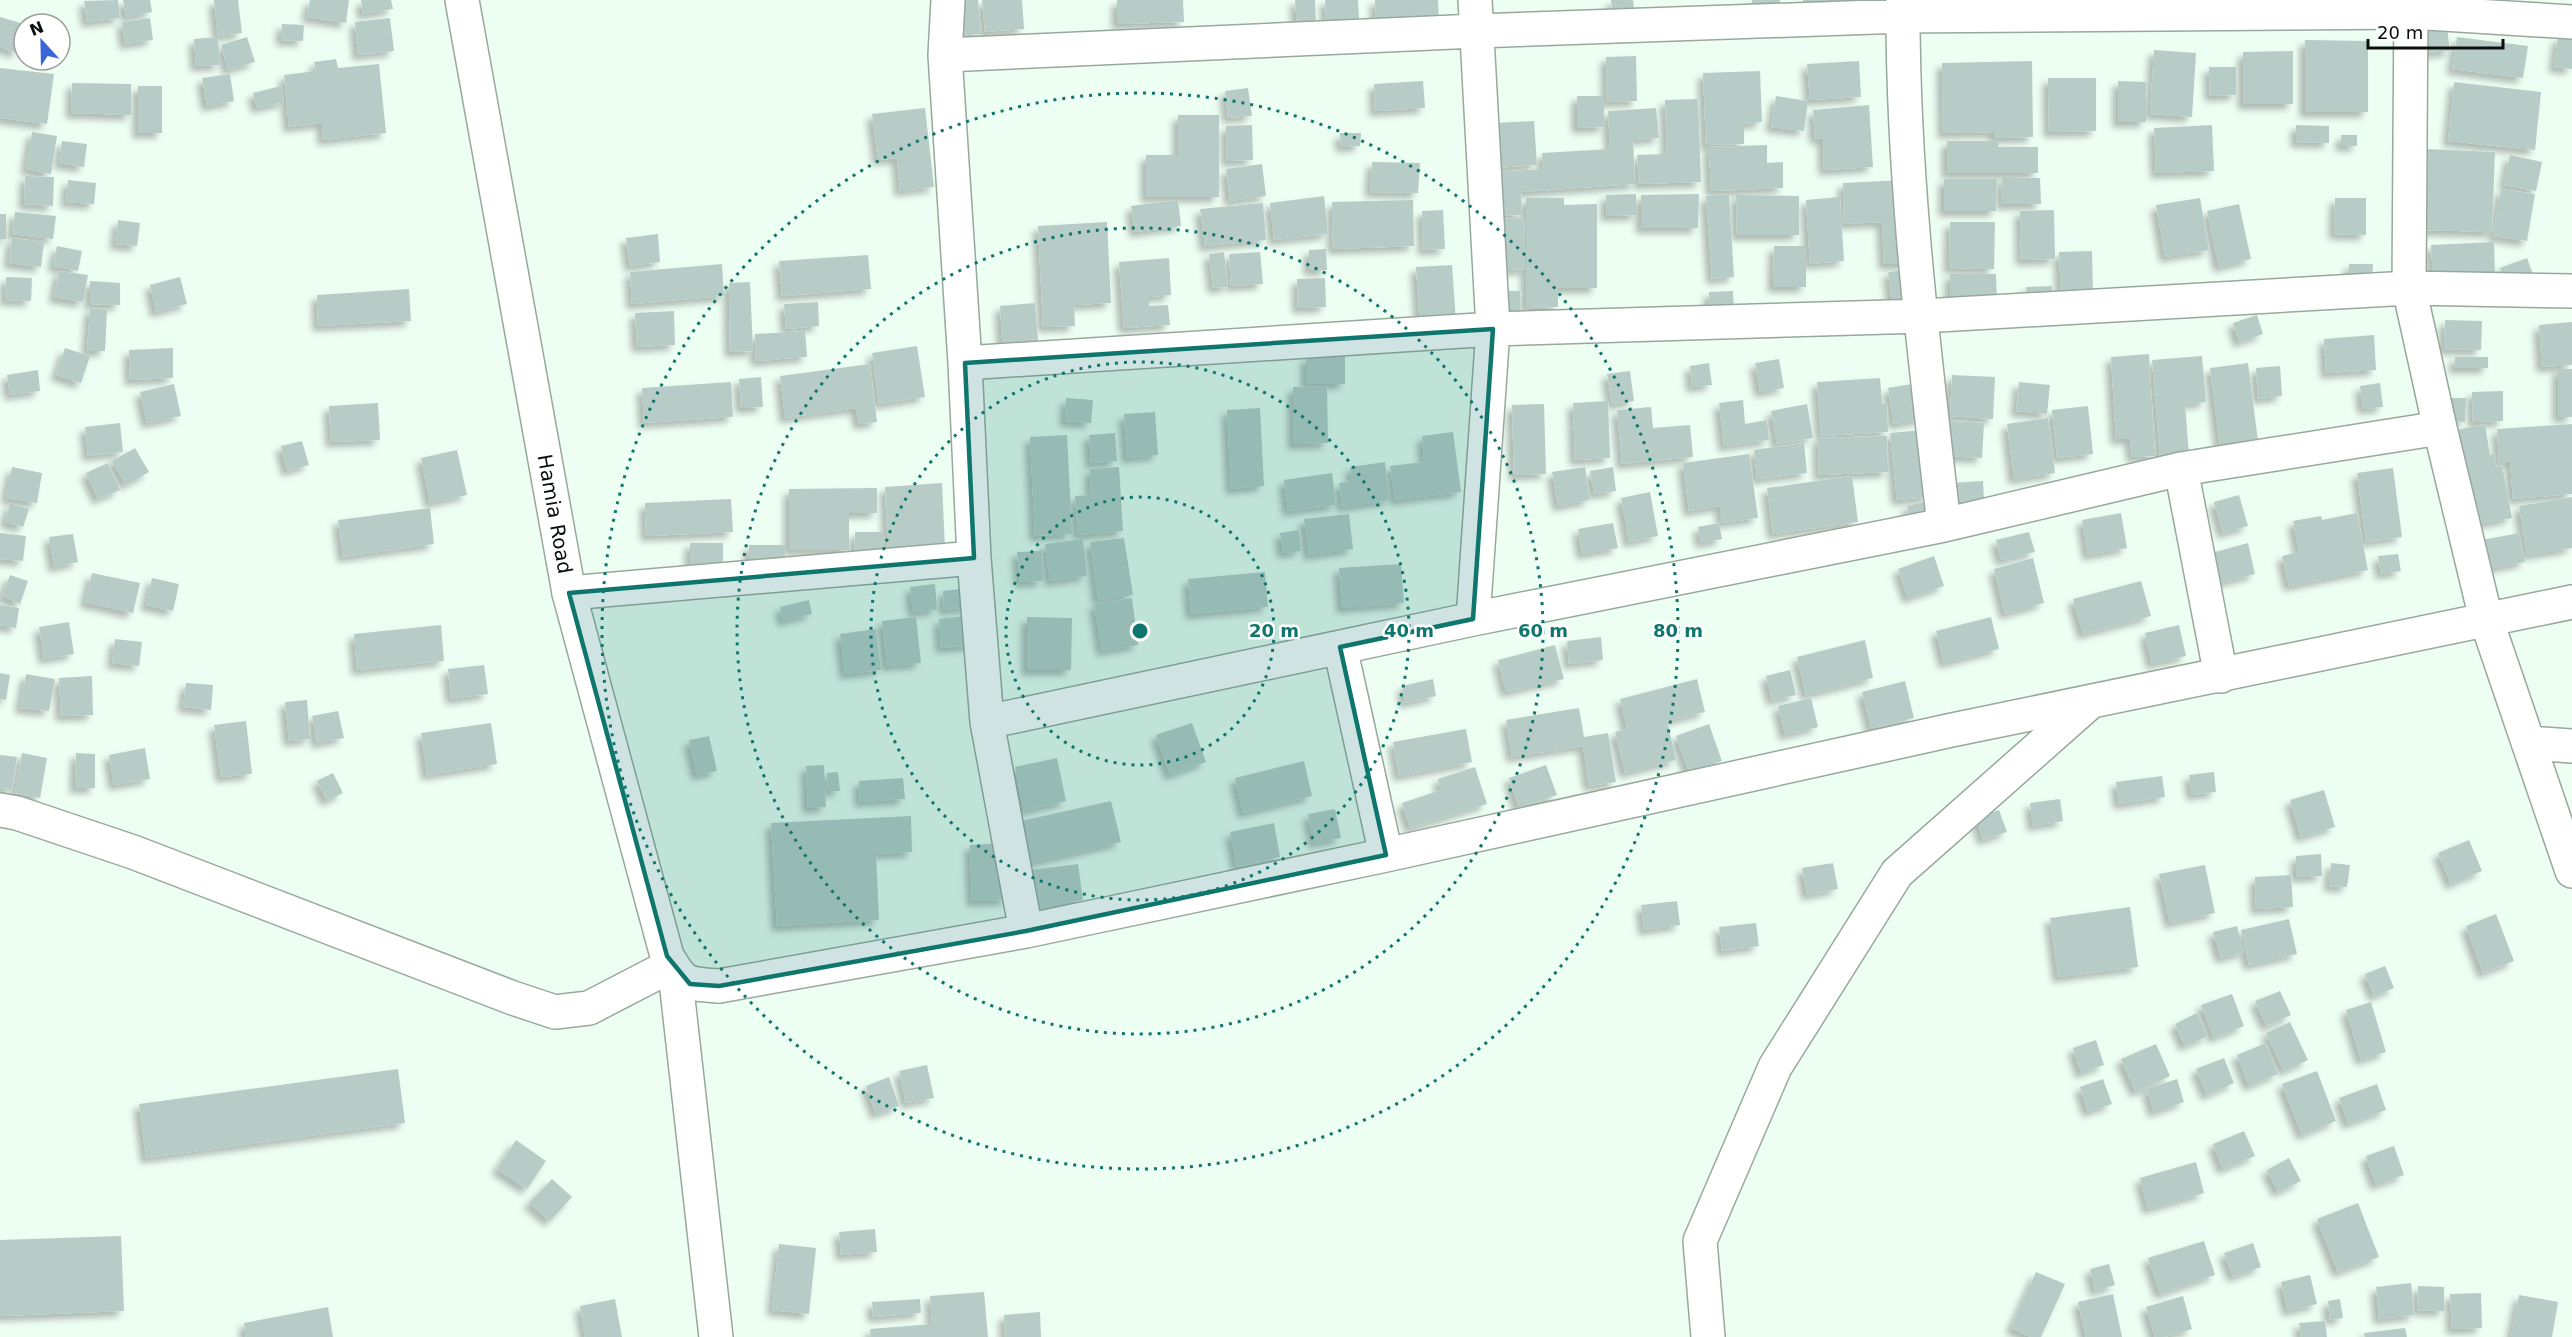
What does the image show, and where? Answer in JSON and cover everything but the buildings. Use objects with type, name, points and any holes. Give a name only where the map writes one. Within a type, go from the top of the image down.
[{"type":"street","name":"Hamia Road","points":[[462,0],[569,593],[667,956],[674,968],[716,1337]]},
{"type":"street","points":[[948,0],[945,55],[965,363],[974,558],[987,722],[1026,931]]},
{"type":"street","points":[[945,55],[1476,16],[1903,8],[2411,6],[2572,22]]},
{"type":"street","points":[[2411,6],[2409,288],[2486,619],[2572,871]]},
{"type":"street","points":[[1903,8],[1908,168],[1944,525]]},
{"type":"street","points":[[1473,619],[1493,329],[1476,16]]},
{"type":"street","points":[[965,363],[1493,329],[1922,316],[2409,288],[2572,291]]},
{"type":"street","points":[[987,722],[1473,619],[1944,525],[2181,470],[2440,428]]},
{"type":"street","points":[[2181,470],[2221,676]]},
{"type":"street","points":[[569,593],[974,558]]},
{"type":"street","points":[[0,810],[16,813],[133,852],[555,1012],[589,1008],[674,968],[690,984],[719,986],[1026,931],[1386,855],[1952,730],[2572,602]]},
{"type":"street","points":[[1340,647],[1386,855]]},
{"type":"street","points":[[1708,1337],[1700,1240],[1775,1067],[1897,873],[2089,703]]},
{"type":"street","points":[[2529,743],[2572,746]]},
{"type":"highlighted area","points":[[1493,329],[1473,619],[1340,647],[1386,855],[1026,931],[719,986],[690,984],[667,956],[569,593],[974,558],[965,363]]}]
